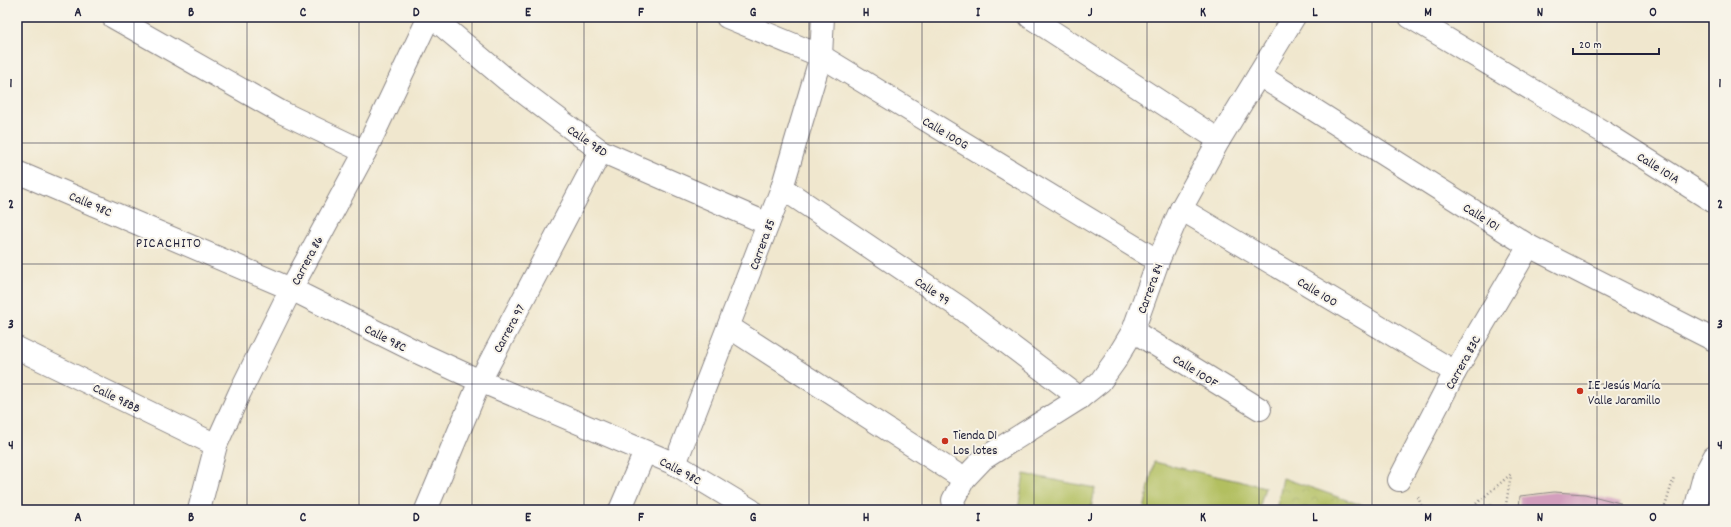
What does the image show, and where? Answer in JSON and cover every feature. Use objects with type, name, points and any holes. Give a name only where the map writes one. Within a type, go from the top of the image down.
[{"type":"street","points":[[113,17],[281,112],[365,152]]},
{"type":"street","name":"Carrera 86","points":[[199,510],[216,445],[240,392],[291,288],[365,152],[430,17]]},
{"type":"street","name":"Calle 98D","points":[[430,17],[507,80],[601,151],[768,224]]},
{"type":"street","name":"Calle 100G","points":[[727,17],[821,56],[1158,261]]},
{"type":"street","name":"Carrera 85","points":[[675,464],[782,188],[821,56],[823,17]]},
{"type":"street","points":[[1030,17],[1219,140]]},
{"type":"street","name":"Carrera 84","points":[[951,507],[964,479],[983,459],[1080,398],[1100,382],[1133,331],[1158,261],[1181,209],[1219,140],[1294,17]]},
{"type":"street","name":"Calle 101A","points":[[1410,17],[1605,133],[1714,202]]},
{"type":"street","name":"Calle 101","points":[[1259,75],[1529,246],[1714,340]]},
{"type":"street","name":"Carrera 97","points":[[426,510],[480,381],[601,151]]},
{"type":"street","name":"Calle 98C","points":[[17,172],[291,288],[417,352],[480,381],[675,464],[751,510]]},
{"type":"street","name":"Calle 99","points":[[782,188],[962,309],[1080,398]]},
{"type":"street","name":"Calle 100","points":[[1181,209],[1455,372]]},
{"type":"street","name":"Carrera 83C","points":[[1400,480],[1455,372],[1529,246]]},
{"type":"street","points":[[729,327],[964,479]]},
{"type":"street","name":"Calle 100F","points":[[1133,331],[1260,410]]},
{"type":"street","name":"Calle 98BB","points":[[17,348],[216,445]]},
{"type":"street","points":[[620,510],[645,452]]},
{"type":"street","points":[[1695,510],[1704,476],[1714,457]]},
{"type":"path","points":[[1664,510],[1677,470]]},
{"type":"path","points":[[1471,510],[1511,474],[1505,510]]},
{"type":"path","points":[[1430,510],[1434,508],[1435,510]]},
{"type":"green space","points":[[1154,462],[1265,487],[1259,510],[1144,510]]},
{"type":"green space","points":[[1024,474],[1095,488],[1091,510],[1018,510]]},
{"type":"green space","points":[[1283,478],[1370,508],[1491,506],[1491,510],[1276,510]]},
{"type":"building","points":[[1554,492],[1585,494],[1620,503],[1620,510],[1519,510],[1520,496]]},
{"type":"place","name":"I.E Jesús María Valle Jaramillo","points":[[1580,391]]},
{"type":"place","name":"Tienda D1 Los lotes","points":[[945,441]]},
{"type":"district","name":"PICACHITO","points":[[169,242]]}]
